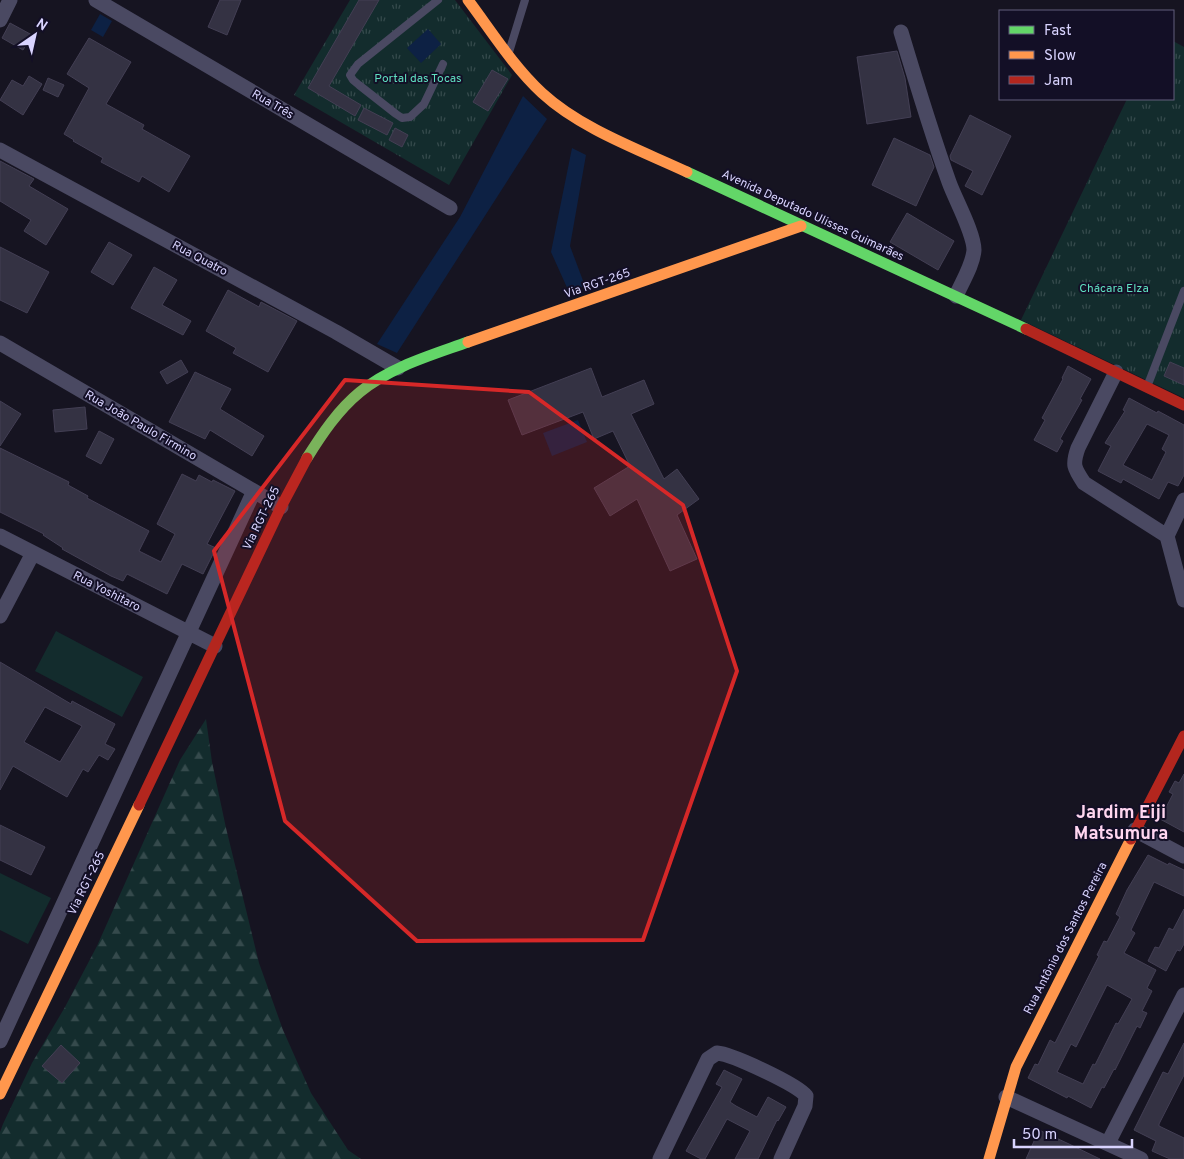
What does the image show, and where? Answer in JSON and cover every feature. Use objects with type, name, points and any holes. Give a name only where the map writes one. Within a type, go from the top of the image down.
[{"type":"street","points":[[0,20],[10,0]]},
{"type":"street","name":"Rua Três","points":[[96,0],[450,208]]},
{"type":"street","name":"Avenida Deputado Ulisses Guimarães","points":[[468,0],[508,54],[542,94],[578,119],[801,226],[956,296],[1184,405]]},
{"type":"street","points":[[901,32],[936,146],[954,196],[970,232],[974,249],[970,266],[956,296]]},
{"type":"street","name":"Rua Quatro","points":[[0,150],[336,332],[398,368]]},
{"type":"street","name":"Via RGT-265","points":[[0,1094],[281,507],[318,441],[343,409],[359,393],[375,381],[398,368],[470,340],[545,316],[801,226]]},
{"type":"street","name":"Rua João Paulo Firmino","points":[[0,343],[281,507]]},
{"type":"street","points":[[1116,372],[1078,448],[1074,460],[1076,472],[1084,483],[1167,536]]},
{"type":"street","points":[[0,1041],[254,491]]},
{"type":"street","points":[[1184,500],[1167,536],[1184,600]]},
{"type":"street","name":"Rua Yoshitaro","points":[[0,536],[215,646]]},
{"type":"street","points":[[0,616],[33,553]]},
{"type":"street","name":"Rua Antônio dos Santos Pereira","points":[[989,1159],[1016,1067],[1184,736]]},
{"type":"street","points":[[1135,830],[1184,856]]},
{"type":"street","points":[[1108,1143],[1184,995]]},
{"type":"street","points":[[660,1159],[708,1060],[714,1054],[720,1053],[792,1084],[802,1091],[806,1100],[781,1159]]},
{"type":"street","points":[[1006,1097],[1141,1159]]},
{"type":"lane","points":[[438,0],[358,64],[350,74],[353,80],[402,118],[410,117],[424,104],[443,64]]},
{"type":"lane","points":[[508,54],[525,0]]},
{"type":"lane","points":[[1147,387],[1184,291]]},
{"type":"highlighted area","points":[[345,380],[529,392],[683,505],[737,671],[643,940],[417,941],[285,821],[214,551]]},
{"type":"green space","name":"Portal das Tocas","points":[[350,0],[455,0],[512,75],[449,185],[294,95]]},
{"type":"green space","name":"Chácara Elza","points":[[1174,42],[1184,47],[1184,398],[1021,320],[1127,100],[1174,100]]},
{"type":"green space","points":[[56,631],[143,677],[122,717],[35,671]]},
{"type":"green space","points":[[206,719],[212,762],[226,828],[259,963],[283,1030],[311,1093],[348,1150],[361,1159],[0,1159],[0,1132],[3,1124],[32,1063],[65,1007],[97,946],[180,760]]},
{"type":"green space","points":[[0,873],[51,898],[28,944],[0,930]]},
{"type":"water","points":[[100,14],[112,21],[103,37],[91,30]]},
{"type":"water","points":[[428,29],[441,44],[421,63],[407,48]]},
{"type":"water","points":[[523,96],[547,119],[397,353],[377,344],[460,217]]},
{"type":"water","points":[[572,148],[586,155],[570,246],[585,286],[569,292],[551,252]]},
{"type":"water","points":[[578,420],[587,442],[552,456],[543,433]]},
{"type":"building","points":[[220,0],[241,0],[227,35],[208,27]]},
{"type":"building","points":[[359,0],[379,0],[329,86],[361,105],[355,116],[308,88]]},
{"type":"building","points":[[10,23],[32,35],[23,50],[2,38]]},
{"type":"building","points":[[89,38],[131,62],[106,104],[144,125],[142,129],[190,156],[169,192],[142,176],[139,182],[101,162],[103,158],[64,134],[89,88],[67,74]]},
{"type":"building","points":[[897,51],[905,78],[911,117],[867,124],[857,57]]},
{"type":"building","points":[[492,70],[508,79],[488,111],[473,102]]},
{"type":"building","points":[[29,76],[42,84],[23,115],[0,100],[12,80],[23,86]]},
{"type":"building","points":[[48,78],[64,85],[58,97],[43,90]]},
{"type":"building","points":[[364,108],[393,123],[387,135],[358,120]]},
{"type":"building","points":[[970,115],[1011,136],[982,195],[965,186],[973,171],[951,160],[950,156]]},
{"type":"building","points":[[395,128],[408,135],[402,147],[389,140]]},
{"type":"building","points":[[894,138],[930,155],[934,167],[916,206],[872,185]]},
{"type":"building","points":[[0,161],[34,179],[29,186],[68,209],[46,245],[24,231],[31,220],[0,201]]},
{"type":"building","points":[[907,213],[954,241],[938,270],[890,242]]},
{"type":"building","points":[[109,242],[132,255],[113,285],[91,272]]},
{"type":"building","points":[[0,247],[49,272],[27,313],[0,300]]},
{"type":"building","points":[[154,267],[177,280],[162,305],[191,321],[183,335],[131,308]]},
{"type":"building","points":[[228,290],[259,307],[261,302],[297,321],[268,372],[233,353],[236,348],[206,331]]},
{"type":"building","points":[[181,360],[188,372],[167,384],[160,372]]},
{"type":"building","points":[[1170,362],[1184,368],[1184,385],[1164,376]]},
{"type":"building","points":[[1068,366],[1091,379],[1080,399],[1082,400],[1060,439],[1063,441],[1057,452],[1034,440],[1045,420],[1042,418]]},
{"type":"building","points":[[591,368],[602,397],[644,380],[654,404],[631,414],[664,479],[677,469],[699,499],[677,515],[697,559],[670,571],[637,499],[610,516],[594,488],[630,466],[613,431],[594,439],[583,412],[522,435],[508,400]]},
{"type":"building","points":[[195,372],[231,389],[220,409],[264,436],[252,456],[210,430],[205,439],[169,422]]},
{"type":"building","points":[[1129,398],[1184,425],[1184,475],[1178,486],[1168,482],[1159,499],[1123,479],[1121,483],[1098,471],[1111,446],[1105,443],[1125,411],[1123,410]],"holes":[[[1147,424],[1169,435],[1162,449],[1166,452],[1152,480],[1123,465]]]},
{"type":"building","points":[[0,401],[21,414],[0,446]]},
{"type":"building","points":[[85,407],[87,429],[55,432],[53,410]]},
{"type":"building","points":[[99,431],[114,439],[101,464],[86,456]]},
{"type":"building","points":[[0,448],[69,482],[68,485],[88,496],[87,498],[149,531],[139,551],[161,562],[175,534],[157,524],[182,474],[196,481],[199,475],[235,491],[207,544],[216,548],[203,574],[182,564],[167,594],[127,574],[123,581],[62,549],[44,534],[0,512]]},
{"type":"building","points":[[0,662],[71,704],[72,701],[115,724],[105,744],[115,749],[108,760],[99,755],[88,772],[83,769],[67,797],[13,766],[0,790]],"holes":[[[45,707],[82,726],[60,762],[24,742]]]},
{"type":"building","points":[[1184,774],[1184,832],[1160,819],[1173,794],[1169,792],[1175,781],[1179,783]]},
{"type":"building","points":[[0,825],[45,847],[31,875],[0,860]]},
{"type":"building","points":[[1148,855],[1168,865],[1169,863],[1184,870],[1184,896],[1154,882],[1131,930],[1135,933],[1124,953],[1156,970],[1147,988],[1152,991],[1142,1011],[1147,1013],[1140,1028],[1137,1026],[1115,1070],[1104,1088],[1102,1087],[1091,1108],[1028,1078],[1035,1064],[1038,1065],[1050,1040],[1055,1043],[1099,956],[1097,955],[1104,941],[1107,942],[1120,917],[1116,914],[1127,890]],"holes":[[[1107,985],[1132,999],[1118,1024],[1116,1023],[1095,1065],[1093,1064],[1083,1084],[1057,1072],[1071,1044],[1076,1047]]]},
{"type":"building","points":[[1184,909],[1184,944],[1180,951],[1177,950],[1166,971],[1148,961],[1155,947],[1159,948],[1169,928],[1173,930]]},
{"type":"building","points":[[1184,1043],[1184,1075],[1159,1124],[1159,1126],[1184,1138],[1184,1159],[1170,1159],[1152,1151],[1156,1141],[1134,1130],[1163,1072],[1168,1074]]},
{"type":"building","points":[[61,1045],[80,1063],[62,1083],[42,1066]]},
{"type":"building","points":[[724,1070],[742,1079],[730,1102],[736,1106],[757,1117],[768,1097],[786,1107],[777,1120],[758,1159],[735,1159],[750,1131],[727,1119],[705,1159],[701,1159],[686,1151],[722,1087],[716,1084]]},
{"type":"building","points":[[1039,1130],[1069,1144],[1100,1159],[1026,1159]]},
{"type":"traffic: fast","points":[[687,172],[1026,329]]},
{"type":"traffic: fast","points":[[307,458],[338,414],[352,399],[372,383],[384,375],[412,362],[468,342]]},
{"type":"traffic: slow","points":[[468,0],[531,83],[558,106],[612,138],[687,172]]},
{"type":"traffic: slow","points":[[468,342],[801,226]]},
{"type":"traffic: slow","points":[[0,1094],[139,805]]},
{"type":"traffic: slow","points":[[989,1159],[1016,1067],[1131,839]]},
{"type":"traffic: jam","points":[[1026,329],[1184,405]]},
{"type":"traffic: jam","points":[[139,805],[281,507],[307,458]]},
{"type":"traffic: jam","points":[[1131,839],[1184,736]]},
{"type":"district","name":"Jardim Eiji Matsumura","points":[[1121,822]]}]
